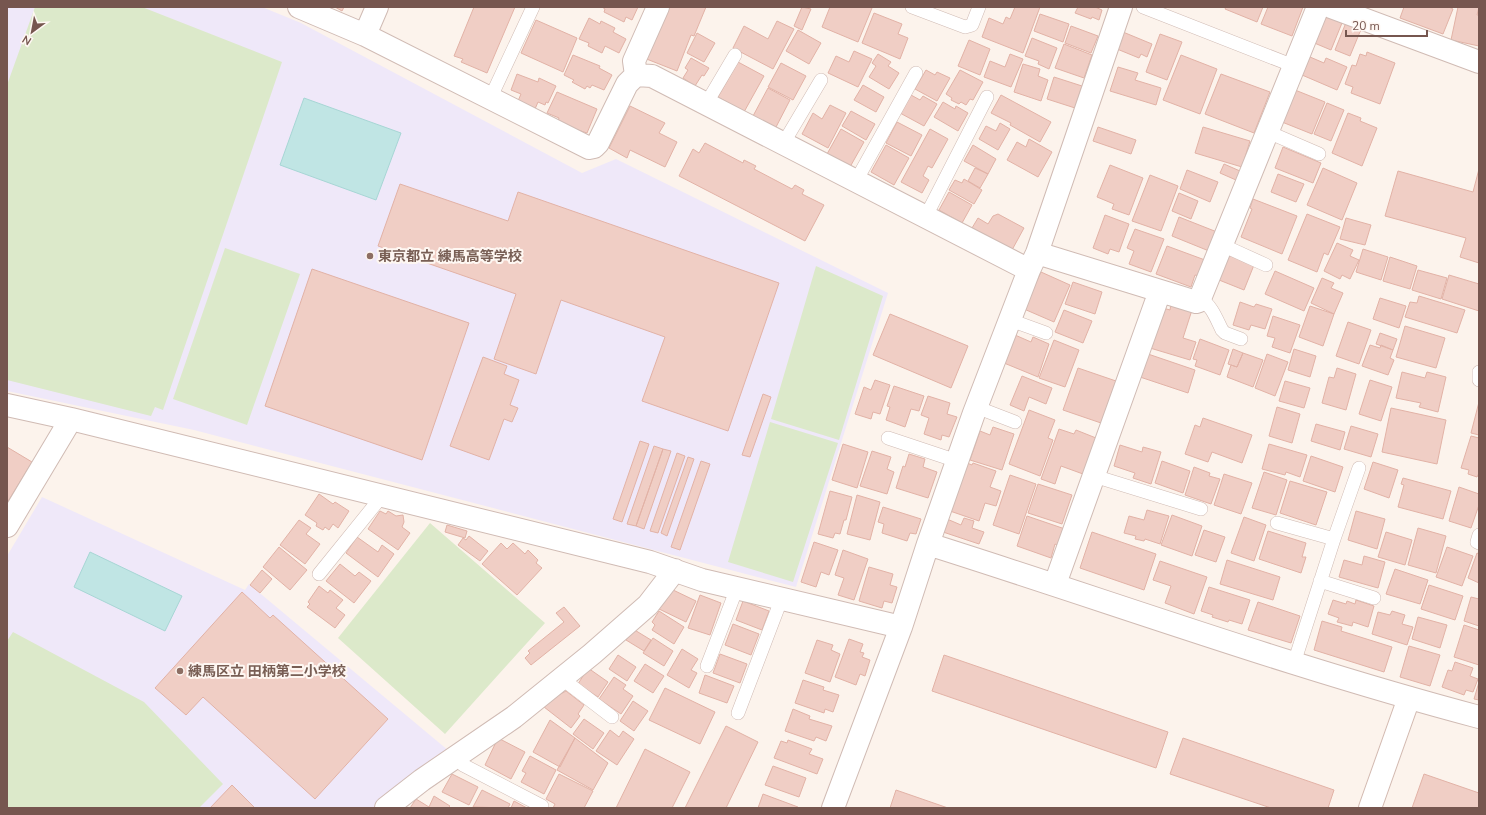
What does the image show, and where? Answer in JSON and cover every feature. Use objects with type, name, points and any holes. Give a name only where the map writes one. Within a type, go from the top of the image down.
[{"type":"street","points":[[299,7],[364,35],[589,148],[594,147],[598,143],[627,84],[636,75],[652,76],[926,216],[1033,262],[1160,291],[1196,302],[1199,301],[1318,7]]},
{"type":"street","points":[[364,35],[377,7]]},
{"type":"street","points":[[636,75],[634,61],[658,7]]},
{"type":"street","points":[[833,808],[901,627],[928,544],[976,407],[1033,262],[1121,7]]},
{"type":"street","points":[[1331,7],[1479,62]]},
{"type":"street","points":[[1055,584],[1160,291]]},
{"type":"street","points":[[7,405],[71,419],[650,562],[702,580],[901,627]]},
{"type":"street","points":[[7,526],[71,419]]},
{"type":"street","points":[[928,544],[1055,584],[1294,663],[1409,698],[1479,716]]},
{"type":"street","points":[[386,808],[422,780],[514,718],[563,678],[648,605],[675,570]]},
{"type":"street","points":[[1370,808],[1409,698]]},
{"type":"lane","points":[[490,99],[533,7]]},
{"type":"lane","points":[[912,7],[965,27],[972,25],[978,7]]},
{"type":"lane","points":[[1143,7],[1294,66]]},
{"type":"lane","points":[[706,104],[735,55]]},
{"type":"lane","points":[[856,181],[916,73]]},
{"type":"lane","points":[[783,144],[821,80]]},
{"type":"lane","points":[[926,216],[988,97]]},
{"type":"lane","points":[[1268,132],[1319,154]]},
{"type":"lane","points":[[1222,245],[1266,264]]},
{"type":"lane","points":[[1200,298],[1211,308],[1225,333],[1241,339]]},
{"type":"lane","points":[[1010,320],[1046,333]]},
{"type":"lane","points":[[1479,372],[1479,380]]},
{"type":"lane","points":[[976,407],[1015,422]]},
{"type":"lane","points":[[888,438],[957,461]]},
{"type":"lane","points":[[1294,663],[1334,539],[1360,468]]},
{"type":"lane","points":[[1094,476],[1201,509]]},
{"type":"lane","points":[[319,574],[382,496]]},
{"type":"lane","points":[[1277,522],[1334,539]]},
{"type":"lane","points":[[1479,534],[1479,543]]},
{"type":"lane","points":[[1320,581],[1374,598]]},
{"type":"lane","points":[[707,666],[737,588]]},
{"type":"lane","points":[[738,713],[781,598]]},
{"type":"lane","points":[[563,678],[612,717]]},
{"type":"lane","points":[[457,756],[463,764],[542,806]]},
{"type":"shaded area","name":"東京都立 練馬高等学校","points":[[7,7],[262,7],[301,23],[582,173],[616,159],[888,293],[796,587],[194,430],[7,391]]},
{"type":"shaded area","name":"練馬区立 田柄第二小学校","points":[[42,497],[245,590],[249,584],[449,751],[374,808],[7,808],[7,556]]},
{"type":"green space","points":[[35,7],[142,7],[282,62],[163,410],[155,407],[151,416],[7,380],[7,85]]},
{"type":"green space","points":[[225,248],[300,274],[247,425],[173,399]]},
{"type":"green space","points":[[816,266],[883,296],[839,440],[771,419]]},
{"type":"green space","points":[[770,422],[838,443],[793,582],[728,562]]},
{"type":"green space","points":[[430,523],[545,623],[445,734],[338,638]]},
{"type":"green space","points":[[13,632],[144,702],[223,784],[199,808],[7,808],[7,641]]},
{"type":"water","points":[[304,98],[401,133],[376,200],[280,165]]},
{"type":"water","points":[[90,552],[182,596],[165,631],[74,587]]},
{"type":"building","points":[[335,7],[344,7],[342,11]]},
{"type":"building","points":[[474,7],[515,7],[487,73],[461,62],[463,59],[454,56]]},
{"type":"building","points":[[602,7],[638,7],[632,20],[626,17],[624,22],[604,12],[605,9]]},
{"type":"building","points":[[665,7],[706,7],[694,36],[691,35],[677,71],[644,58]]},
{"type":"building","points":[[802,7],[811,9],[802,30],[794,26]]},
{"type":"building","points":[[830,7],[872,8],[858,42],[822,27]]},
{"type":"building","points":[[1015,7],[1040,7],[1023,53],[982,37],[989,18],[1003,24],[1006,17],[1010,19]]},
{"type":"building","points":[[1078,7],[1095,7],[1102,10],[1099,20],[1092,17],[1091,19],[1075,13]]},
{"type":"building","points":[[1226,7],[1263,7],[1257,22],[1225,9]]},
{"type":"building","points":[[1268,7],[1303,7],[1292,36],[1261,24]]},
{"type":"building","points":[[1404,7],[1449,7],[1453,9],[1443,34],[1400,18]]},
{"type":"building","points":[[1458,7],[1479,7],[1477,15],[1479,15],[1479,46],[1451,40]]},
{"type":"building","points":[[874,13],[902,24],[898,34],[908,38],[900,59],[862,43]]},
{"type":"building","points":[[1040,14],[1069,24],[1063,42],[1034,31]]},
{"type":"building","points":[[1323,15],[1342,23],[1331,50],[1312,42]]},
{"type":"building","points":[[589,18],[600,24],[601,21],[615,28],[613,32],[626,39],[619,53],[605,46],[602,53],[588,46],[589,43],[579,39]]},
{"type":"building","points":[[536,20],[577,38],[563,72],[521,53]]},
{"type":"building","points":[[1347,20],[1362,27],[1350,56],[1335,50]]},
{"type":"building","points":[[777,21],[794,29],[773,69],[733,48],[744,26],[768,39]]},
{"type":"building","points":[[1071,26],[1098,36],[1091,53],[1065,43]]},
{"type":"building","points":[[798,30],[821,43],[809,64],[786,51]]},
{"type":"building","points":[[1123,32],[1152,44],[1147,57],[1141,54],[1139,58],[1117,49]]},
{"type":"building","points":[[697,33],[715,43],[704,62],[687,53]]},
{"type":"building","points":[[1160,34],[1182,42],[1167,80],[1146,72]]},
{"type":"building","points":[[1032,38],[1057,48],[1049,69],[1038,64],[1039,61],[1025,56]]},
{"type":"building","points":[[969,40],[990,49],[980,75],[958,66]]},
{"type":"building","points":[[1064,44],[1092,55],[1084,78],[1055,68]]},
{"type":"building","points":[[854,51],[872,59],[858,87],[828,73],[836,56],[849,62]]},
{"type":"building","points":[[1367,52],[1395,63],[1380,104],[1351,93],[1353,87],[1345,84],[1352,65],[1356,66],[1360,54],[1366,56]]},
{"type":"building","points":[[878,54],[891,62],[888,66],[899,73],[889,89],[869,77],[876,66],[872,63]]},
{"type":"building","points":[[1010,54],[1023,59],[1011,87],[984,77],[990,61],[1005,67]]},
{"type":"building","points":[[573,55],[600,66],[599,68],[612,75],[604,90],[592,85],[590,88],[587,86],[585,89],[572,82],[574,80],[564,75]]},
{"type":"building","points":[[1181,55],[1217,69],[1200,114],[1163,100]]},
{"type":"building","points":[[1310,57],[1324,63],[1326,58],[1347,67],[1337,90],[1302,75]]},
{"type":"building","points":[[691,58],[709,68],[704,76],[702,75],[695,86],[683,78],[688,70],[685,68]]},
{"type":"building","points":[[738,62],[764,76],[744,112],[718,97]]},
{"type":"building","points":[[781,63],[806,76],[793,100],[768,87]]},
{"type":"building","points":[[1023,64],[1040,69],[1038,76],[1048,80],[1041,101],[1014,92]]},
{"type":"building","points":[[1118,67],[1138,73],[1135,80],[1161,88],[1156,105],[1110,91]]},
{"type":"building","points":[[926,70],[935,75],[937,72],[950,78],[937,101],[915,89]]},
{"type":"building","points":[[960,70],[983,82],[973,100],[970,99],[966,105],[961,102],[959,104],[951,100],[952,98],[946,94]]},
{"type":"building","points":[[517,74],[538,82],[539,78],[556,86],[548,103],[546,102],[545,105],[538,102],[535,109],[518,101],[521,94],[511,90]]},
{"type":"building","points":[[1221,74],[1270,92],[1254,133],[1205,114]]},
{"type":"building","points":[[1054,77],[1082,86],[1075,108],[1047,99]]},
{"type":"building","points":[[863,85],[884,97],[876,112],[854,100]]},
{"type":"building","points":[[768,88],[790,100],[775,129],[753,116]]},
{"type":"building","points":[[1295,90],[1325,102],[1312,134],[1282,122]]},
{"type":"building","points":[[557,92],[597,109],[587,133],[557,123],[559,118],[547,113]]},
{"type":"building","points":[[911,95],[920,100],[923,96],[937,104],[924,126],[900,113]]},
{"type":"building","points":[[1001,95],[1051,122],[1040,142],[1010,125],[1011,123],[991,113]]},
{"type":"building","points":[[943,102],[955,109],[956,106],[968,113],[958,131],[934,117]]},
{"type":"building","points":[[1327,103],[1344,110],[1331,141],[1314,134]]},
{"type":"building","points":[[830,105],[846,113],[828,148],[802,134],[813,113],[822,119]]},
{"type":"building","points":[[630,106],[665,123],[659,133],[677,142],[665,167],[630,150],[627,158],[609,148]]},
{"type":"building","points":[[851,111],[875,124],[866,140],[842,126]]},
{"type":"building","points":[[1348,113],[1361,118],[1360,121],[1377,128],[1362,166],[1332,153]]},
{"type":"building","points":[[897,122],[922,135],[911,156],[886,143]]},
{"type":"building","points":[[1000,123],[1010,129],[998,150],[979,139],[986,126],[996,131]]},
{"type":"building","points":[[1098,127],[1136,140],[1131,154],[1093,141]]},
{"type":"building","points":[[1203,127],[1250,141],[1242,167],[1195,153]]},
{"type":"building","points":[[841,129],[864,142],[850,167],[827,154]]},
{"type":"building","points":[[930,129],[948,139],[932,168],[928,166],[923,176],[929,180],[922,193],[901,182]]},
{"type":"building","points":[[1029,139],[1052,152],[1038,177],[1007,160],[1017,142],[1026,147]]},
{"type":"building","points":[[705,143],[743,163],[744,160],[756,166],[754,169],[792,189],[795,185],[804,190],[802,194],[824,205],[805,241],[679,176],[693,149],[699,153]]},
{"type":"building","points":[[886,145],[909,158],[894,185],[871,172]]},
{"type":"building","points":[[973,145],[996,159],[988,174],[964,161]]},
{"type":"building","points":[[1283,147],[1321,163],[1313,183],[1275,168]]},
{"type":"building","points":[[1224,164],[1240,171],[1236,180],[1220,173]]},
{"type":"building","points":[[1110,165],[1143,178],[1129,215],[1112,209],[1114,204],[1097,197]]},
{"type":"building","points":[[975,168],[988,174],[980,188],[968,181]]},
{"type":"building","points":[[1323,168],[1357,183],[1342,220],[1307,205]]},
{"type":"building","points":[[1479,169],[1479,263],[1460,257],[1466,238],[1385,216],[1398,171],[1473,192]]},
{"type":"building","points":[[1187,170],[1218,182],[1210,202],[1180,189]]},
{"type":"building","points":[[1278,174],[1304,184],[1296,202],[1271,192]]},
{"type":"building","points":[[1150,175],[1178,186],[1161,231],[1132,221]]},
{"type":"building","points":[[964,179],[982,190],[974,204],[949,190],[955,180],[962,183]]},
{"type":"building","points":[[400,184],[508,221],[518,192],[779,283],[728,431],[642,401],[665,337],[561,300],[536,374],[494,359],[516,294],[378,246]]},
{"type":"building","points":[[949,192],[972,205],[962,223],[939,210]]},
{"type":"building","points":[[1179,193],[1198,201],[1191,219],[1172,211]]},
{"type":"building","points":[[1253,199],[1297,216],[1282,254],[1241,237],[1252,209],[1250,208]]},
{"type":"building","points":[[998,214],[1024,228],[1012,250],[972,228],[978,218],[988,224],[993,216]]},
{"type":"building","points":[[1307,214],[1340,227],[1328,255],[1324,253],[1317,272],[1288,260]]},
{"type":"building","points":[[1105,215],[1129,224],[1119,252],[1110,249],[1108,254],[1093,248]]},
{"type":"building","points":[[1179,217],[1217,232],[1209,251],[1172,236]]},
{"type":"building","points":[[1346,218],[1371,225],[1365,245],[1340,239]]},
{"type":"building","points":[[1135,229],[1164,239],[1151,272],[1129,264],[1134,251],[1127,248]]},
{"type":"building","points":[[1337,243],[1353,250],[1350,256],[1359,260],[1350,279],[1342,275],[1340,279],[1324,271]]},
{"type":"building","points":[[1167,246],[1205,260],[1199,276],[1195,275],[1191,287],[1156,274]]},
{"type":"building","points":[[1363,249],[1388,257],[1381,280],[1356,272]]},
{"type":"building","points":[[1229,255],[1254,265],[1244,290],[1219,280]]},
{"type":"building","points":[[1390,257],[1417,266],[1410,289],[1383,281]]},
{"type":"building","points":[[312,269],[469,323],[422,460],[265,406]]},
{"type":"building","points":[[1418,270],[1447,278],[1441,299],[1412,290]]},
{"type":"building","points":[[1275,271],[1314,288],[1304,311],[1265,294]]},
{"type":"building","points":[[1041,272],[1070,285],[1054,322],[1024,309]]},
{"type":"building","points":[[1449,275],[1479,284],[1479,311],[1442,299]]},
{"type":"building","points":[[1322,278],[1334,283],[1331,288],[1343,293],[1334,314],[1311,303]]},
{"type":"building","points":[[1073,282],[1102,292],[1095,314],[1065,304]]},
{"type":"building","points":[[1419,296],[1465,310],[1457,333],[1405,317],[1410,302],[1417,303]]},
{"type":"building","points":[[1380,298],[1406,306],[1399,328],[1373,319]]},
{"type":"building","points":[[1240,302],[1254,307],[1256,304],[1272,309],[1265,329],[1251,325],[1249,330],[1233,325]]},
{"type":"building","points":[[1171,304],[1192,310],[1183,338],[1196,342],[1190,360],[1150,348],[1163,308],[1170,310]]},
{"type":"building","points":[[1310,306],[1334,314],[1323,346],[1299,337]]},
{"type":"building","points":[[1064,310],[1092,321],[1083,343],[1055,332]]},
{"type":"building","points":[[890,314],[968,346],[951,388],[873,355]]},
{"type":"building","points":[[1273,316],[1300,325],[1290,353],[1272,347],[1275,338],[1267,336]]},
{"type":"building","points":[[1348,322],[1371,330],[1359,364],[1336,356]]},
{"type":"building","points":[[1405,326],[1445,338],[1436,368],[1396,357]]},
{"type":"building","points":[[1380,333],[1397,339],[1393,350],[1376,344]]},
{"type":"building","points":[[1015,335],[1031,342],[1033,337],[1049,344],[1038,377],[1004,363]]},
{"type":"building","points":[[1200,339],[1229,350],[1220,375],[1195,366],[1197,360],[1193,359]]},
{"type":"building","points":[[1054,340],[1079,350],[1065,387],[1039,378]]},
{"type":"building","points":[[1370,345],[1380,348],[1381,345],[1393,350],[1390,358],[1394,360],[1388,375],[1362,366]]},
{"type":"building","points":[[1233,349],[1243,353],[1237,367],[1228,364]]},
{"type":"building","points":[[1294,349],[1316,356],[1310,377],[1288,370]]},
{"type":"building","points":[[1243,353],[1263,360],[1253,387],[1227,377],[1231,365],[1237,367]]},
{"type":"building","points":[[1148,354],[1195,370],[1188,393],[1140,377]]},
{"type":"building","points":[[1267,354],[1288,362],[1275,396],[1255,388]]},
{"type":"building","points":[[483,357],[507,366],[504,374],[519,380],[510,405],[518,408],[512,422],[504,419],[489,460],[450,446]]},
{"type":"building","points":[[1078,368],[1116,381],[1101,423],[1063,410]]},
{"type":"building","points":[[1337,368],[1356,374],[1346,410],[1322,403],[1329,377],[1334,378]]},
{"type":"building","points":[[1402,372],[1425,378],[1427,372],[1446,377],[1438,412],[1419,407],[1421,403],[1396,398]]},
{"type":"building","points":[[1022,376],[1052,388],[1046,404],[1029,397],[1024,411],[1010,405]]},
{"type":"building","points":[[875,380],[890,385],[880,414],[873,412],[871,419],[855,414],[864,387],[871,390]]},
{"type":"building","points":[[1370,380],[1392,387],[1381,421],[1359,414]]},
{"type":"building","points":[[1285,381],[1310,388],[1304,408],[1279,401]]},
{"type":"building","points":[[894,386],[924,396],[919,411],[911,409],[905,427],[886,420],[890,407],[887,406]]},
{"type":"building","points":[[763,394],[771,397],[750,457],[742,455]]},
{"type":"building","points":[[928,396],[950,403],[947,414],[957,417],[949,437],[942,435],[941,440],[924,434],[929,418],[921,415]]},
{"type":"building","points":[[1479,402],[1479,435],[1471,433]]},
{"type":"building","points":[[1277,407],[1300,414],[1292,443],[1269,436]]},
{"type":"building","points":[[1391,408],[1446,420],[1437,464],[1382,452]]},
{"type":"building","points":[[1029,410],[1055,420],[1048,438],[1053,440],[1040,476],[1009,464]]},
{"type":"building","points":[[1203,418],[1252,435],[1242,463],[1212,452],[1208,462],[1185,454],[1195,425],[1200,427]]},
{"type":"building","points":[[1316,424],[1345,432],[1340,450],[1311,441]]},
{"type":"building","points":[[1351,426],[1378,434],[1371,457],[1344,449]]},
{"type":"building","points":[[993,427],[1014,434],[1002,470],[970,460],[980,431],[990,435]]},
{"type":"building","points":[[1059,429],[1074,434],[1076,430],[1096,438],[1083,474],[1061,466],[1055,484],[1041,479]]},
{"type":"building","points":[[1471,436],[1479,438],[1479,473],[1477,477],[1468,474],[1469,470],[1461,468]]},
{"type":"building","points":[[640,441],[649,444],[622,522],[613,519]]},
{"type":"building","points":[[843,444],[868,452],[857,488],[832,480]]},
{"type":"building","points":[[1269,444],[1307,455],[1300,477],[1286,472],[1285,475],[1262,469]]},
{"type":"building","points":[[1120,445],[1142,452],[1143,447],[1161,452],[1151,484],[1133,478],[1135,473],[1114,466]]},
{"type":"building","points":[[654,446],[663,449],[636,526],[627,524]]},
{"type":"building","points":[[7,447],[32,462],[7,503]]},
{"type":"building","points":[[663,449],[671,451],[644,529],[636,526]]},
{"type":"building","points":[[872,451],[891,457],[887,469],[894,472],[887,494],[860,486]]},
{"type":"building","points":[[677,453],[685,456],[658,533],[650,531]]},
{"type":"building","points":[[909,454],[925,459],[923,467],[937,472],[928,498],[896,488],[903,466],[905,467]]},
{"type":"building","points":[[1311,456],[1343,467],[1335,492],[1303,481]]},
{"type":"building","points":[[688,457],[694,459],[667,536],[661,533]]},
{"type":"building","points":[[701,461],[710,464],[680,550],[671,547]]},
{"type":"building","points":[[1162,461],[1190,471],[1183,493],[1155,483]]},
{"type":"building","points":[[1373,462],[1398,470],[1389,498],[1364,489]]},
{"type":"building","points":[[967,463],[972,465],[973,463],[996,471],[990,487],[1001,491],[996,506],[985,503],[979,521],[950,511]]},
{"type":"building","points":[[1194,467],[1210,473],[1209,476],[1220,479],[1211,504],[1185,495]]},
{"type":"building","points":[[1264,472],[1287,480],[1276,515],[1252,508]]},
{"type":"building","points":[[1224,474],[1252,483],[1241,514],[1214,505]]},
{"type":"building","points":[[1010,475],[1036,484],[1019,534],[993,525]]},
{"type":"building","points":[[1403,478],[1451,491],[1443,519],[1398,507],[1404,485],[1401,484]]},
{"type":"building","points":[[1290,481],[1327,492],[1316,525],[1280,513]]},
{"type":"building","points":[[1038,484],[1072,495],[1062,524],[1028,513]]},
{"type":"building","points":[[1459,487],[1479,494],[1479,505],[1471,528],[1449,521]]},
{"type":"building","points":[[830,491],[852,497],[846,520],[844,520],[840,534],[835,533],[833,538],[818,534]]},
{"type":"building","points":[[319,494],[333,504],[335,502],[349,511],[338,528],[333,524],[329,530],[325,527],[323,530],[316,526],[317,523],[305,515]]},
{"type":"building","points":[[857,495],[880,502],[870,540],[847,534]]},
{"type":"building","points":[[883,507],[921,519],[916,534],[910,533],[907,541],[882,533],[884,524],[878,522]]},
{"type":"building","points":[[1147,510],[1169,516],[1160,544],[1145,539],[1144,541],[1135,539],[1136,536],[1124,533],[1129,516],[1144,520]]},
{"type":"building","points":[[380,511],[386,514],[388,511],[396,516],[403,515],[404,522],[402,527],[410,533],[398,550],[368,529]]},
{"type":"building","points":[[1356,511],[1385,519],[1377,549],[1348,540]]},
{"type":"building","points":[[1172,515],[1202,526],[1192,556],[1161,545]]},
{"type":"building","points":[[1027,516],[1065,529],[1059,546],[1055,544],[1051,558],[1017,546]]},
{"type":"building","points":[[1244,517],[1266,525],[1254,561],[1231,553]]},
{"type":"building","points":[[964,518],[974,521],[972,528],[984,532],[979,544],[943,532],[947,519],[961,525]]},
{"type":"building","points":[[299,520],[311,528],[306,534],[320,544],[305,564],[280,545]]},
{"type":"building","points":[[447,525],[467,531],[465,538],[445,532]]},
{"type":"building","points":[[1418,528],[1446,536],[1436,573],[1408,565]]},
{"type":"building","points":[[1204,530],[1225,537],[1216,562],[1195,555]]},
{"type":"building","points":[[1268,531],[1306,543],[1302,557],[1306,557],[1301,573],[1259,559]]},
{"type":"building","points":[[1092,532],[1156,554],[1144,590],[1080,568]]},
{"type":"building","points":[[1386,532],[1412,540],[1405,565],[1378,557]]},
{"type":"building","points":[[469,536],[488,551],[480,561],[458,545],[463,538],[466,540]]},
{"type":"building","points":[[357,537],[378,552],[382,545],[394,554],[378,577],[346,553]]},
{"type":"building","points":[[814,542],[838,550],[829,575],[821,572],[816,587],[801,582]]},
{"type":"building","points":[[501,543],[507,549],[513,543],[525,554],[528,550],[538,560],[536,563],[542,568],[517,595],[482,564]]},
{"type":"building","points":[[279,547],[307,570],[290,590],[263,567]]},
{"type":"building","points":[[1447,547],[1473,556],[1462,586],[1436,577]]},
{"type":"building","points":[[843,550],[868,559],[854,600],[838,595],[844,578],[835,575]]},
{"type":"building","points":[[1477,553],[1479,554],[1479,583],[1468,578]]},
{"type":"building","points":[[1364,556],[1385,562],[1378,588],[1339,577],[1344,560],[1362,565]]},
{"type":"building","points":[[1227,560],[1280,577],[1273,600],[1220,584]]},
{"type":"building","points":[[1160,561],[1207,577],[1194,614],[1165,603],[1171,586],[1153,580]]},
{"type":"building","points":[[340,564],[355,576],[359,572],[371,581],[354,603],[326,581]]},
{"type":"building","points":[[869,567],[893,574],[890,585],[897,587],[892,603],[884,601],[882,608],[859,601]]},
{"type":"building","points":[[1395,569],[1428,580],[1420,604],[1386,594]]},
{"type":"building","points":[[262,570],[272,579],[260,593],[250,585]]},
{"type":"building","points":[[1429,585],[1463,596],[1455,620],[1421,609]]},
{"type":"building","points":[[319,586],[328,593],[330,590],[343,600],[336,608],[345,615],[335,628],[307,607],[310,604],[308,602]]},
{"type":"building","points":[[1209,587],[1250,600],[1242,624],[1229,620],[1228,622],[1212,617],[1213,615],[1201,611]]},
{"type":"building","points":[[671,589],[696,601],[686,622],[657,608]]},
{"type":"building","points":[[242,592],[270,618],[273,615],[388,719],[315,799],[203,697],[186,715],[155,688]]},
{"type":"building","points":[[700,595],[721,603],[710,635],[688,628]]},
{"type":"building","points":[[1471,597],[1479,599],[1479,626],[1464,621]]},
{"type":"building","points":[[1333,600],[1346,604],[1347,601],[1355,604],[1356,600],[1374,606],[1368,627],[1353,622],[1352,626],[1337,622],[1339,618],[1328,614]]},
{"type":"building","points":[[743,601],[769,611],[762,630],[736,620]]},
{"type":"building","points":[[1258,602],[1300,616],[1291,643],[1248,630]]},
{"type":"building","points":[[564,607],[580,626],[531,665],[525,658],[530,653],[528,651],[564,622],[556,613]]},
{"type":"building","points":[[659,611],[684,627],[674,644],[652,630],[655,625],[652,622]]},
{"type":"building","points":[[1392,611],[1405,615],[1402,624],[1413,627],[1407,645],[1372,634],[1378,612],[1390,615]]},
{"type":"building","points":[[1418,617],[1447,625],[1440,648],[1412,639]]},
{"type":"building","points":[[1322,621],[1342,627],[1341,631],[1392,647],[1384,672],[1314,650]]},
{"type":"building","points":[[733,624],[759,634],[751,655],[725,645]]},
{"type":"building","points":[[1464,625],[1479,630],[1479,665],[1454,657]]},
{"type":"building","points":[[633,629],[651,640],[644,651],[626,640]]},
{"type":"building","points":[[653,638],[673,651],[664,666],[643,653]]},
{"type":"building","points":[[849,639],[863,644],[860,652],[864,653],[862,657],[870,660],[865,676],[860,674],[856,685],[835,677]]},
{"type":"building","points":[[817,640],[833,645],[831,650],[840,654],[830,682],[805,673]]},
{"type":"building","points":[[1409,646],[1440,655],[1430,686],[1400,677]]},
{"type":"building","points":[[682,649],[698,659],[691,670],[697,673],[689,688],[667,675]]},
{"type":"building","points":[[720,654],[747,664],[740,683],[713,673]]},
{"type":"building","points":[[618,655],[636,667],[627,681],[609,669]]},
{"type":"building","points":[[944,655],[1168,732],[1156,768],[932,691]]},
{"type":"building","points":[[1455,662],[1473,668],[1470,676],[1478,679],[1473,692],[1466,690],[1464,695],[1442,687],[1448,670],[1452,671]]},
{"type":"building","points":[[645,664],[664,676],[653,693],[634,681]]},
{"type":"building","points":[[588,668],[608,682],[598,697],[578,684]]},
{"type":"building","points":[[705,675],[734,686],[727,703],[699,693]]},
{"type":"building","points":[[614,677],[626,685],[623,689],[633,696],[621,714],[599,699]]},
{"type":"building","points":[[803,680],[824,687],[823,690],[839,695],[833,712],[825,709],[824,713],[795,703]]},
{"type":"building","points":[[1479,682],[1479,700],[1474,699]]},
{"type":"building","points":[[665,688],[715,712],[700,744],[649,720]]},
{"type":"building","points":[[566,691],[584,705],[578,714],[580,716],[571,728],[544,707],[555,697]]},
{"type":"building","points":[[633,701],[648,711],[634,731],[620,721]]},
{"type":"building","points":[[793,709],[810,716],[809,719],[832,726],[826,741],[816,737],[814,741],[785,731]]},
{"type":"building","points":[[584,719],[604,733],[593,749],[573,734]]},
{"type":"building","points":[[550,720],[575,738],[560,767],[533,752]]},
{"type":"building","points":[[726,726],[758,742],[726,808],[685,808]]},
{"type":"building","points":[[610,730],[619,737],[623,731],[634,739],[617,765],[596,751]]},
{"type":"building","points":[[498,738],[525,752],[511,779],[485,765]]},
{"type":"building","points":[[575,738],[608,763],[593,790],[557,770]]},
{"type":"building","points":[[1183,738],[1334,790],[1328,808],[1271,808],[1170,774]]},
{"type":"building","points":[[788,740],[812,749],[809,754],[823,759],[817,774],[774,758],[781,741],[787,743]]},
{"type":"building","points":[[645,749],[690,772],[672,808],[616,808]]},
{"type":"building","points":[[530,756],[556,770],[544,794],[521,782],[526,773],[522,771]]},
{"type":"building","points":[[773,766],[806,778],[799,797],[765,785]]},
{"type":"building","points":[[452,774],[478,787],[469,805],[442,792]]},
{"type":"building","points":[[559,774],[593,791],[584,808],[553,808],[555,804],[546,799]]},
{"type":"building","points":[[1424,774],[1479,793],[1479,808],[1412,808]]},
{"type":"building","points":[[232,785],[255,808],[210,808]]},
{"type":"building","points":[[482,790],[510,804],[508,808],[473,807]]},
{"type":"building","points":[[896,790],[948,808],[890,808]]},
{"type":"building","points":[[763,794],[798,807],[758,808]]},
{"type":"building","points":[[434,796],[450,806],[448,808],[410,808],[416,799],[429,807]]},
{"type":"building","points":[[514,801],[527,808],[511,808]]},
{"type":"place","name":"東京都立 練馬高等学校","points":[[370,256]]},
{"type":"place","name":"練馬区立 田柄第二小学校","points":[[180,671]]}]
